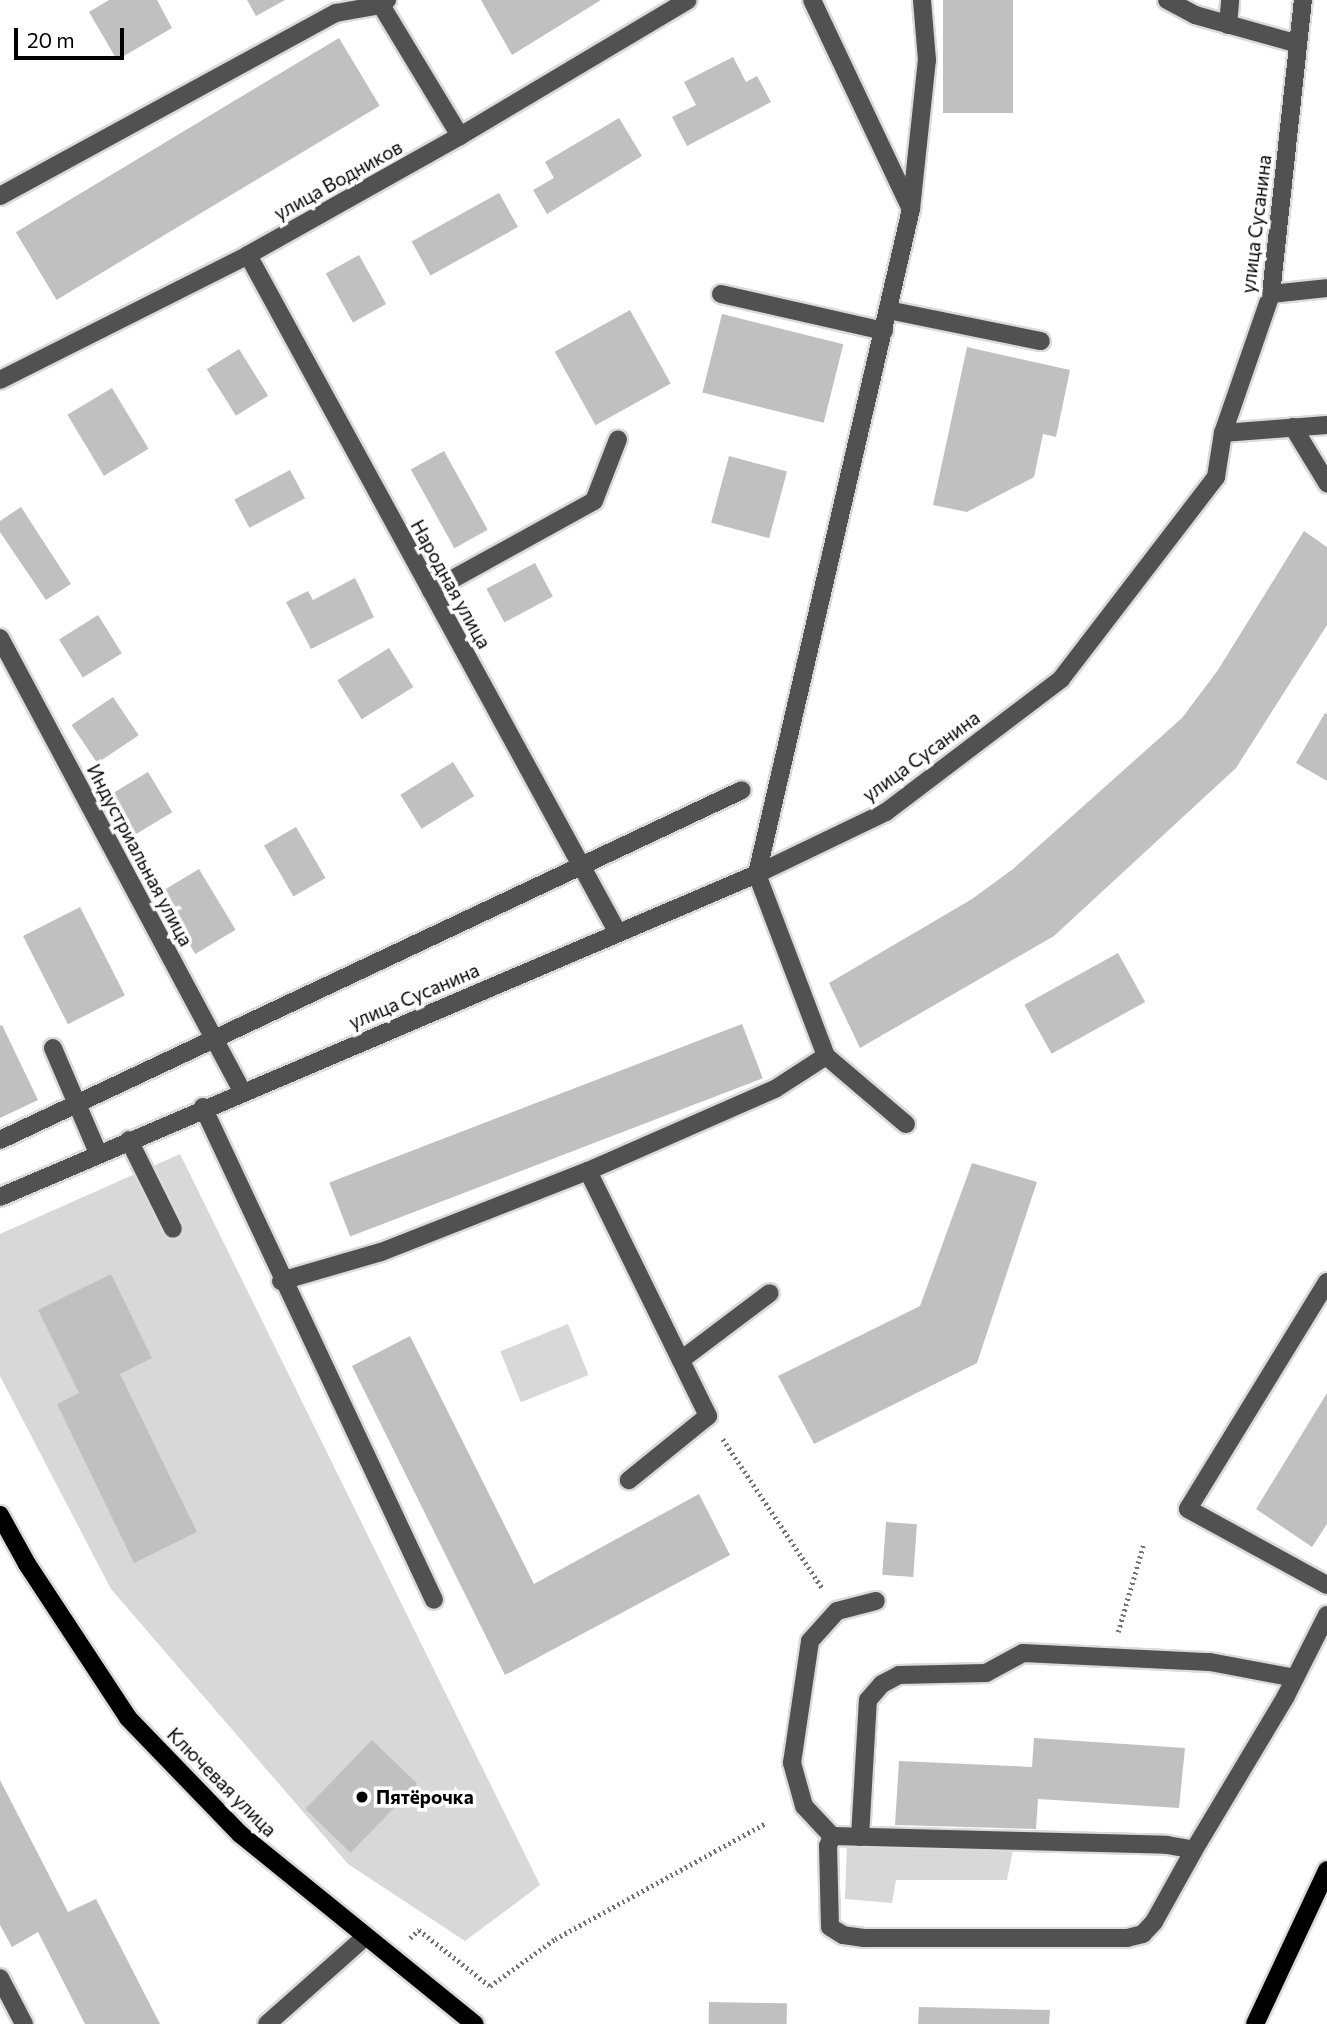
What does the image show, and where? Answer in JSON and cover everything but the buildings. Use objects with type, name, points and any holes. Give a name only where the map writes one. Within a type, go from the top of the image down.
[{"type":"main road","name":"Ключевая улица","points":[[0,1515],[26,1564],[128,1718],[240,1834],[475,2024]]},
{"type":"main road","points":[[1255,2024],[1327,1870]]},
{"type":"street","name":"улица Водников","points":[[0,380],[248,255],[460,136],[688,0]]},
{"type":"street","points":[[812,0],[911,209]]},
{"type":"street","points":[[906,1124],[826,1056],[757,874],[911,209],[927,60],[922,0]]},
{"type":"street","points":[[1167,0],[1195,15],[1298,44]]},
{"type":"street","points":[[1228,25],[1230,0]]},
{"type":"street","name":"улица Сусанина","points":[[0,1197],[202,1107],[757,874],[886,812],[1061,679],[1216,477],[1223,433],[1270,294],[1303,0]]},
{"type":"street","points":[[0,196],[336,13],[384,3],[460,136]]},
{"type":"street","name":"Народная улица","points":[[248,255],[618,933]]},
{"type":"street","points":[[1270,294],[1327,288]]},
{"type":"street","points":[[721,294],[884,331]]},
{"type":"street","points":[[888,310],[1041,341]]},
{"type":"street","points":[[1223,433],[1327,425]]},
{"type":"street","points":[[1293,427],[1327,483]]},
{"type":"street","points":[[431,591],[594,501],[618,439]]},
{"type":"street","name":"Индустриальная улица","points":[[0,638],[242,1091]]},
{"type":"street","points":[[0,1140],[214,1038],[583,869],[742,790]]},
{"type":"street","points":[[53,1048],[98,1153]]},
{"type":"street","points":[[281,1281],[381,1252],[588,1171],[775,1090],[826,1056]]},
{"type":"street","points":[[202,1107],[281,1281],[434,1600]]},
{"type":"street","points":[[129,1140],[173,1229]]},
{"type":"street","points":[[588,1171],[708,1416],[629,1480]]},
{"type":"street","points":[[1327,1282],[1188,1509],[1327,1585]]},
{"type":"street","points":[[681,1360],[770,1293]]},
{"type":"street","points":[[876,1601],[837,1611],[810,1641],[792,1763],[804,1806],[832,1836],[1167,1845],[1194,1850]]},
{"type":"street","points":[[832,1836],[828,1846],[830,1927],[843,1935],[864,1938],[1127,1938],[1143,1934],[1154,1922],[1295,1678],[1327,1615]]},
{"type":"street","points":[[860,1837],[868,1700],[882,1684],[899,1675],[986,1673],[1023,1653],[1111,1655],[1210,1662],[1295,1678]]},
{"type":"street","points":[[267,2024],[366,1936]]},
{"type":"street","points":[[0,1978],[24,2024]]},
{"type":"path","points":[[708,1416],[837,1611]]},
{"type":"path","points":[[1111,1655],[1143,1546]]},
{"type":"path","points":[[391,1956],[419,1930],[490,1986],[555,1939],[766,1824]]},
{"type":"shaded area","points":[[180,1154],[540,1885],[465,1941],[348,1864],[111,1589],[0,1376],[0,1234]]},
{"type":"shaded area","points":[[568,1324],[589,1375],[521,1402],[500,1351]]},
{"type":"shaded area","points":[[847,1843],[1013,1850],[1007,1880],[896,1880],[892,1903],[845,1899]]},
{"type":"place","name":"Пятёрочка","points":[[362,1797]]}]
